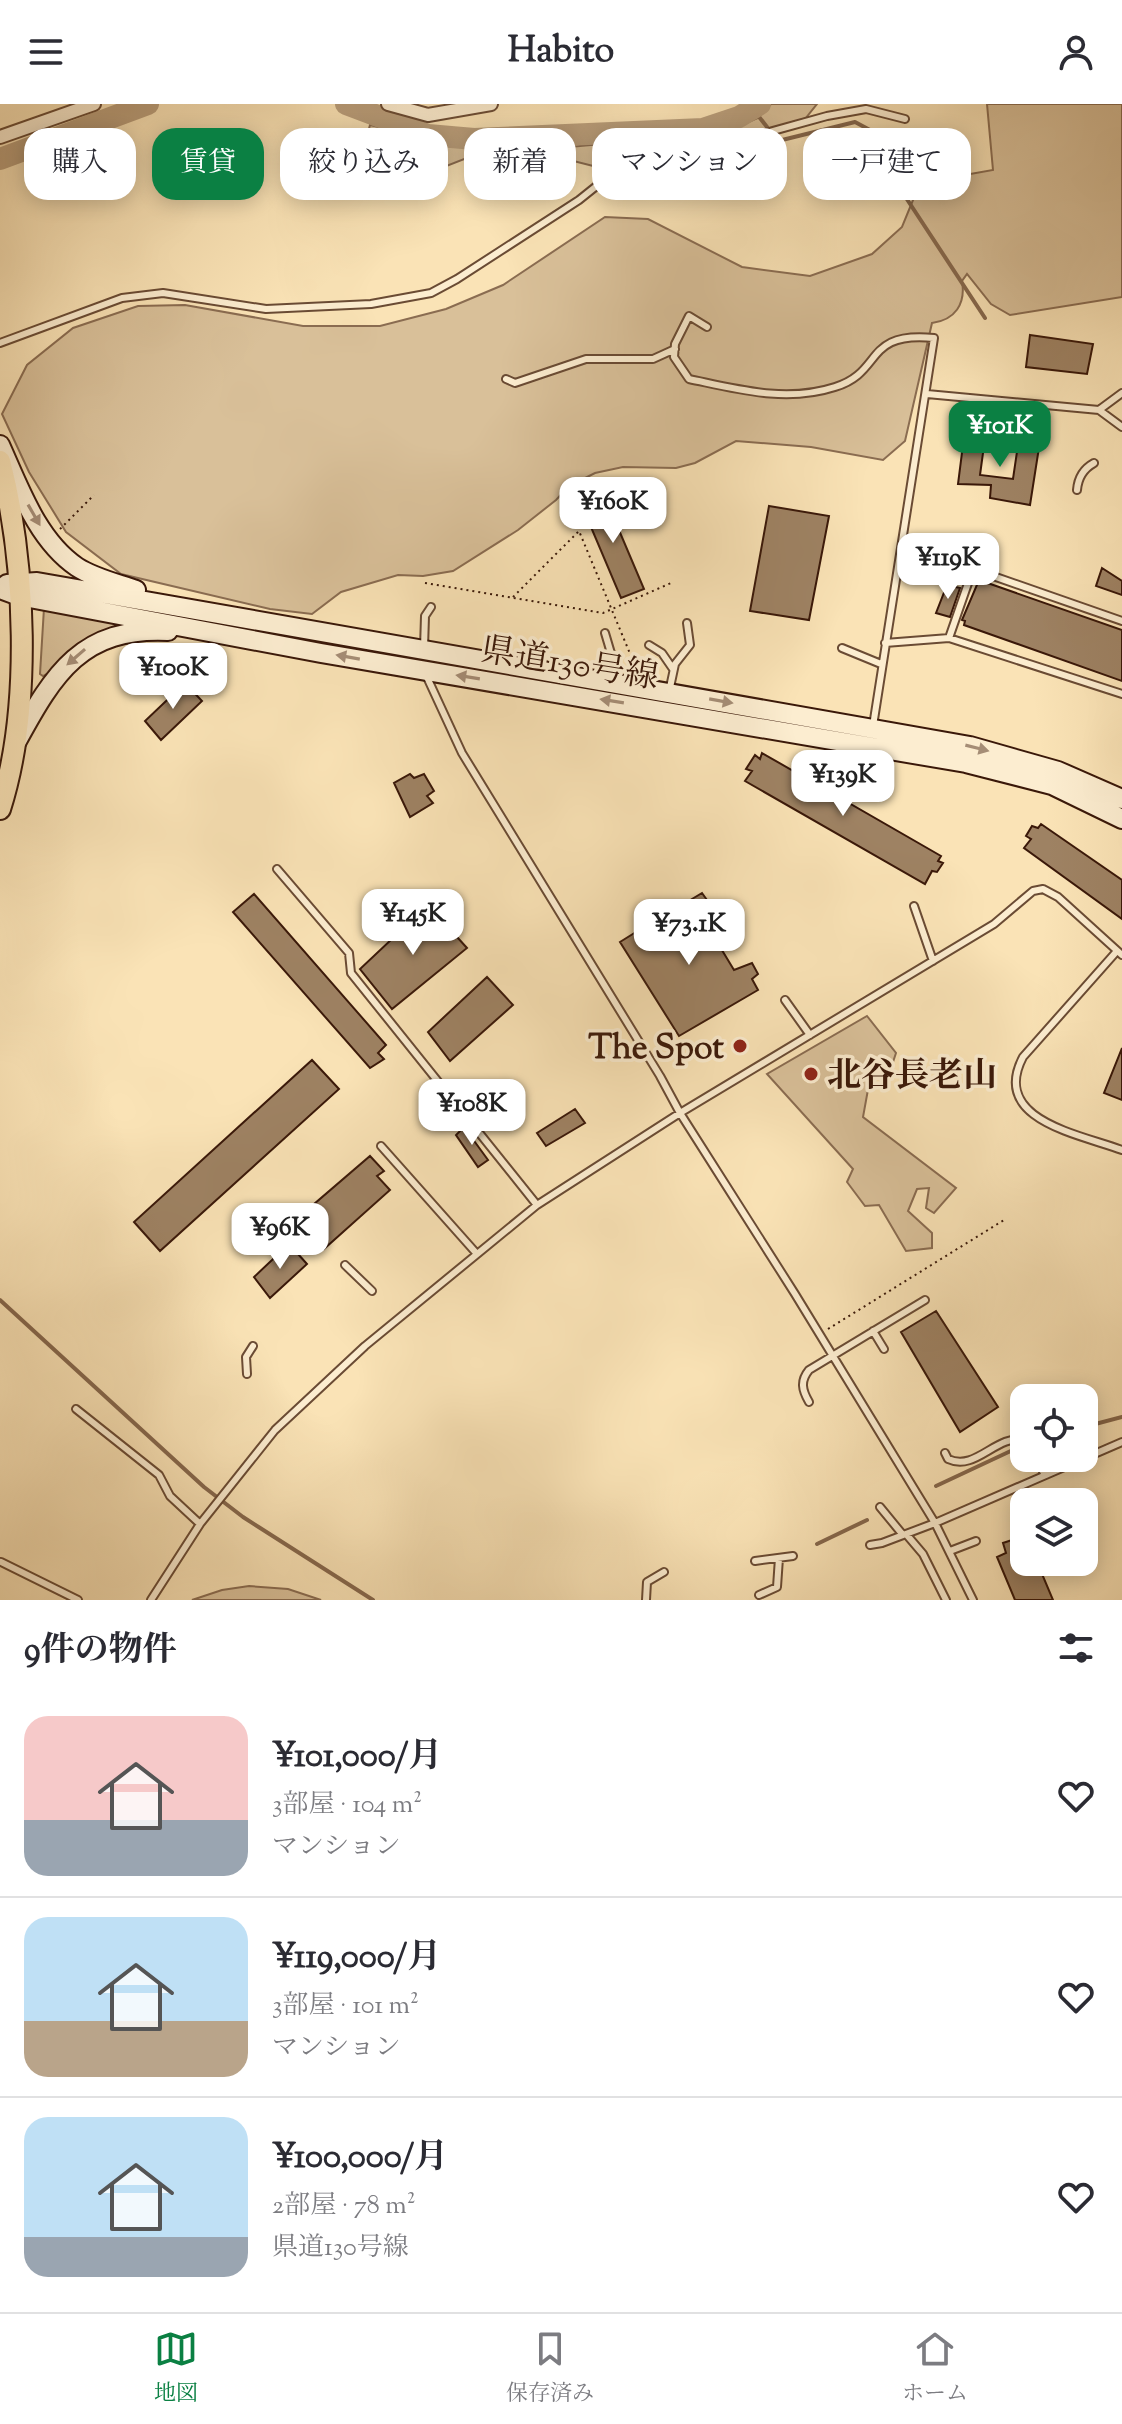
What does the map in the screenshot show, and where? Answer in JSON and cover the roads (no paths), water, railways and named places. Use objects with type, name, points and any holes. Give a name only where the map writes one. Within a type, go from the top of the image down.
[{"type":"highway","points":[[0,461],[10,499],[9,588],[15,745],[0,809]]},
{"type":"main road","points":[[0,445],[41,527],[58,550],[77,567],[139,591],[206,605],[243,618]]},
{"type":"main road","name":"県道130号線","points":[[9,588],[37,582],[669,692],[871,735],[1024,776],[1080,797],[1122,819]]},
{"type":"main road","name":"県道130号線","points":[[9,588],[425,670],[1029,761],[1122,799]]},
{"type":"main road","points":[[15,745],[44,691],[69,662],[100,640],[150,630],[231,634]]},
{"type":"street","points":[[0,137],[94,104]]},
{"type":"street","points":[[388,104],[428,115],[491,104]]},
{"type":"lane","points":[[0,343],[122,298],[163,293],[266,309],[371,304],[431,293],[640,159],[715,147],[827,116],[866,109],[905,119]]},
{"type":"lane","points":[[707,327],[689,316],[675,349],[677,367],[689,379],[774,395],[836,387],[855,378],[892,339],[911,336],[934,338],[871,735]]},
{"type":"lane","points":[[506,379],[515,383],[586,359],[653,359],[675,349]]},
{"type":"lane","points":[[1099,410],[1122,393]]},
{"type":"lane","points":[[927,394],[1099,410],[1122,427]]},
{"type":"lane","points":[[1077,490],[1081,476],[1094,463]]},
{"type":"lane","points":[[949,638],[973,569],[1122,621]]},
{"type":"lane","points":[[431,607],[425,616],[425,670],[428,684],[462,753],[680,1113],[935,1523],[973,1600]]},
{"type":"lane","points":[[669,692],[673,669],[690,645],[687,623]]},
{"type":"lane","points":[[605,633],[613,660],[610,681]]},
{"type":"lane","points":[[885,643],[949,638],[1122,694]]},
{"type":"lane","points":[[649,645],[662,653],[673,669]]},
{"type":"lane","points":[[842,648],[881,664]]},
{"type":"lane","points":[[277,869],[349,953],[351,973],[537,1205]]},
{"type":"lane","points":[[151,1600],[200,1524],[275,1430],[365,1346],[537,1205],[680,1113],[994,924],[1033,891],[1043,889],[1058,897],[1120,953],[1023,1057],[1014,1078],[1018,1097],[1031,1116],[1122,1150]]},
{"type":"lane","points":[[914,906],[933,961]]},
{"type":"lane","points":[[785,1000],[810,1035]]},
{"type":"lane","points":[[381,1146],[477,1254]]},
{"type":"lane","points":[[345,1265],[372,1291]]},
{"type":"lane","points":[[809,1402],[802,1386],[803,1377],[925,1300]]},
{"type":"lane","points":[[873,1331],[884,1349]]},
{"type":"lane","points":[[247,1374],[246,1357],[253,1346]]},
{"type":"lane","points":[[76,1409],[159,1475],[170,1496],[200,1524]]},
{"type":"lane","points":[[945,1453],[948,1459],[957,1463],[968,1462],[1010,1440]]},
{"type":"lane","points":[[870,1545],[935,1523],[1122,1443]]},
{"type":"lane","points":[[880,1507],[923,1554],[946,1600]]},
{"type":"lane","points":[[950,1551],[976,1541]]},
{"type":"lane","points":[[755,1561],[793,1556]]},
{"type":"lane","points":[[759,1595],[777,1587],[779,1558]]},
{"type":"lane","points":[[1,1562],[78,1600]]},
{"type":"lane","points":[[646,1600],[647,1582],[664,1572]]},
{"type":"waterway","points":[[0,159],[148,104]]},
{"type":"waterway","points":[[346,104],[428,135],[474,139],[703,129],[739,117],[760,104]]},
{"type":"waterway","points":[[753,109],[767,127]]},
{"type":"waterway","points":[[787,139],[855,122],[883,137],[895,181],[985,318]]},
{"type":"waterway","points":[[0,1300],[204,1487],[243,1517],[373,1600]]},
{"type":"waterway","points":[[1098,1423],[1122,1417]]},
{"type":"waterway","points":[[936,1486],[1010,1451]]},
{"type":"waterway","points":[[817,1544],[867,1520]]},
{"type":"place","name":"The Spot","points":[[740,1046]]},
{"type":"place","name":"北谷長老山","points":[[811,1074]]}]
